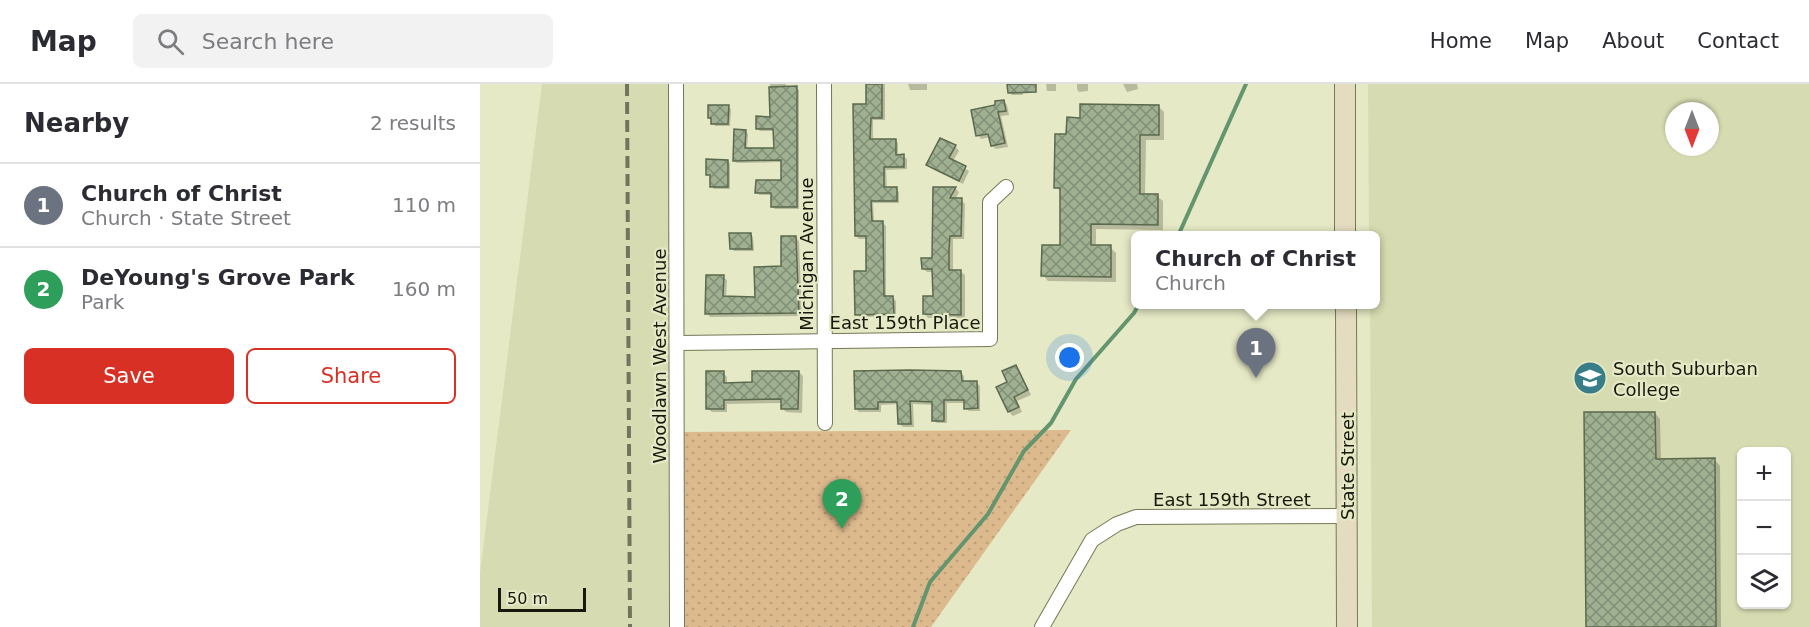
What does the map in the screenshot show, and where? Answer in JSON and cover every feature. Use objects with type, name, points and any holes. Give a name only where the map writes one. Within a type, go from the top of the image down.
[{"type":"main road","points":[[1345,84],[1345,231]]},
{"type":"main road","name":"State Street","points":[[1346,309],[1347,627]]},
{"type":"street","name":"Woodlawn West Avenue","points":[[676,84],[677,627]]},
{"type":"street","name":"Michigan Avenue","points":[[824,84],[825,423]]},
{"type":"street","name":"East 159th Place","points":[[677,343],[990,339],[990,202],[1006,187]]},
{"type":"street","name":"East 159th Street","points":[[1042,627],[1092,540],[1117,524],[1136,517],[1347,516]]},
{"type":"shaded area","points":[[542,84],[679,84],[677,627],[480,627],[480,573]]},
{"type":"shaded area","name":"South Suburban College","points":[[1368,84],[1809,84],[1809,627],[1372,627],[1370,309],[1380,309],[1380,231],[1369,231]]},
{"type":"shaded area","points":[[1071,430],[931,627],[685,627],[683,432]]},
{"type":"building","points":[[866,84],[882,84],[882,118],[871,118],[870,139],[896,139],[896,155],[904,154],[904,167],[884,167],[884,187],[897,187],[897,201],[871,201],[872,221],[883,221],[884,296],[893,296],[894,314],[855,315],[854,271],[866,271],[866,236],[855,236],[853,104],[866,104]]},
{"type":"building","points":[[1007,84],[1036,84],[1036,92],[1008,93]]},
{"type":"building","points":[[797,86],[797,207],[771,207],[771,193],[755,193],[756,180],[781,180],[781,160],[733,161],[734,129],[746,130],[745,148],[774,148],[773,129],[756,129],[756,116],[770,117],[769,87]]},
{"type":"building","points":[[1004,100],[1006,111],[998,112],[1005,143],[991,146],[988,134],[976,136],[971,110],[995,105],[995,101]]},
{"type":"building","points":[[1080,104],[1159,105],[1159,135],[1140,135],[1140,194],[1158,194],[1158,225],[1091,224],[1091,245],[1111,245],[1111,277],[1041,276],[1042,245],[1060,245],[1060,188],[1054,188],[1055,134],[1066,134],[1067,117],[1080,118]]},
{"type":"building","points":[[708,105],[729,105],[728,124],[711,124],[711,118],[708,118]]},
{"type":"building","points":[[940,138],[956,145],[949,158],[966,166],[959,181],[926,165]]},
{"type":"building","points":[[706,159],[728,160],[728,187],[710,187],[710,175],[706,175]]},
{"type":"building","points":[[933,187],[956,187],[950,198],[962,198],[961,236],[950,236],[949,249],[949,270],[961,270],[961,315],[923,314],[923,296],[933,296],[932,269],[922,269],[921,258],[932,258]]},
{"type":"building","points":[[729,233],[751,233],[752,249],[730,249]]},
{"type":"building","points":[[781,236],[796,236],[799,313],[705,314],[706,275],[724,275],[723,296],[755,297],[754,267],[781,266]]},
{"type":"building","points":[[1016,365],[1028,390],[1014,397],[1019,407],[1008,412],[996,387],[1007,382],[1002,371]]},
{"type":"building","points":[[706,371],[724,371],[724,383],[752,382],[752,371],[799,371],[798,409],[781,409],[781,399],[724,400],[724,409],[706,409]]},
{"type":"building","points":[[854,371],[961,371],[962,381],[977,381],[978,408],[964,409],[964,400],[944,400],[944,421],[932,421],[932,402],[910,401],[911,424],[898,424],[897,402],[878,402],[878,409],[855,409]]},
{"type":"building","name":"South Suburban College","points":[[1584,412],[1655,412],[1656,459],[1715,458],[1716,627],[1586,627]]},
{"type":"waterway","points":[[1180,231],[1246,84]]},
{"type":"waterway","points":[[913,627],[930,582],[988,514],[1024,451],[1051,423],[1076,379],[1136,309]]},
{"type":"railway","points":[[627,84],[630,627]]},
{"type":"place","name":"Church of Christ","points":[[1256,378]]},
{"type":"place","name":"South Suburban College","points":[[1590,378]]},
{"type":"place","name":"DeYoung's Grove Park","points":[[842,529]]}]
